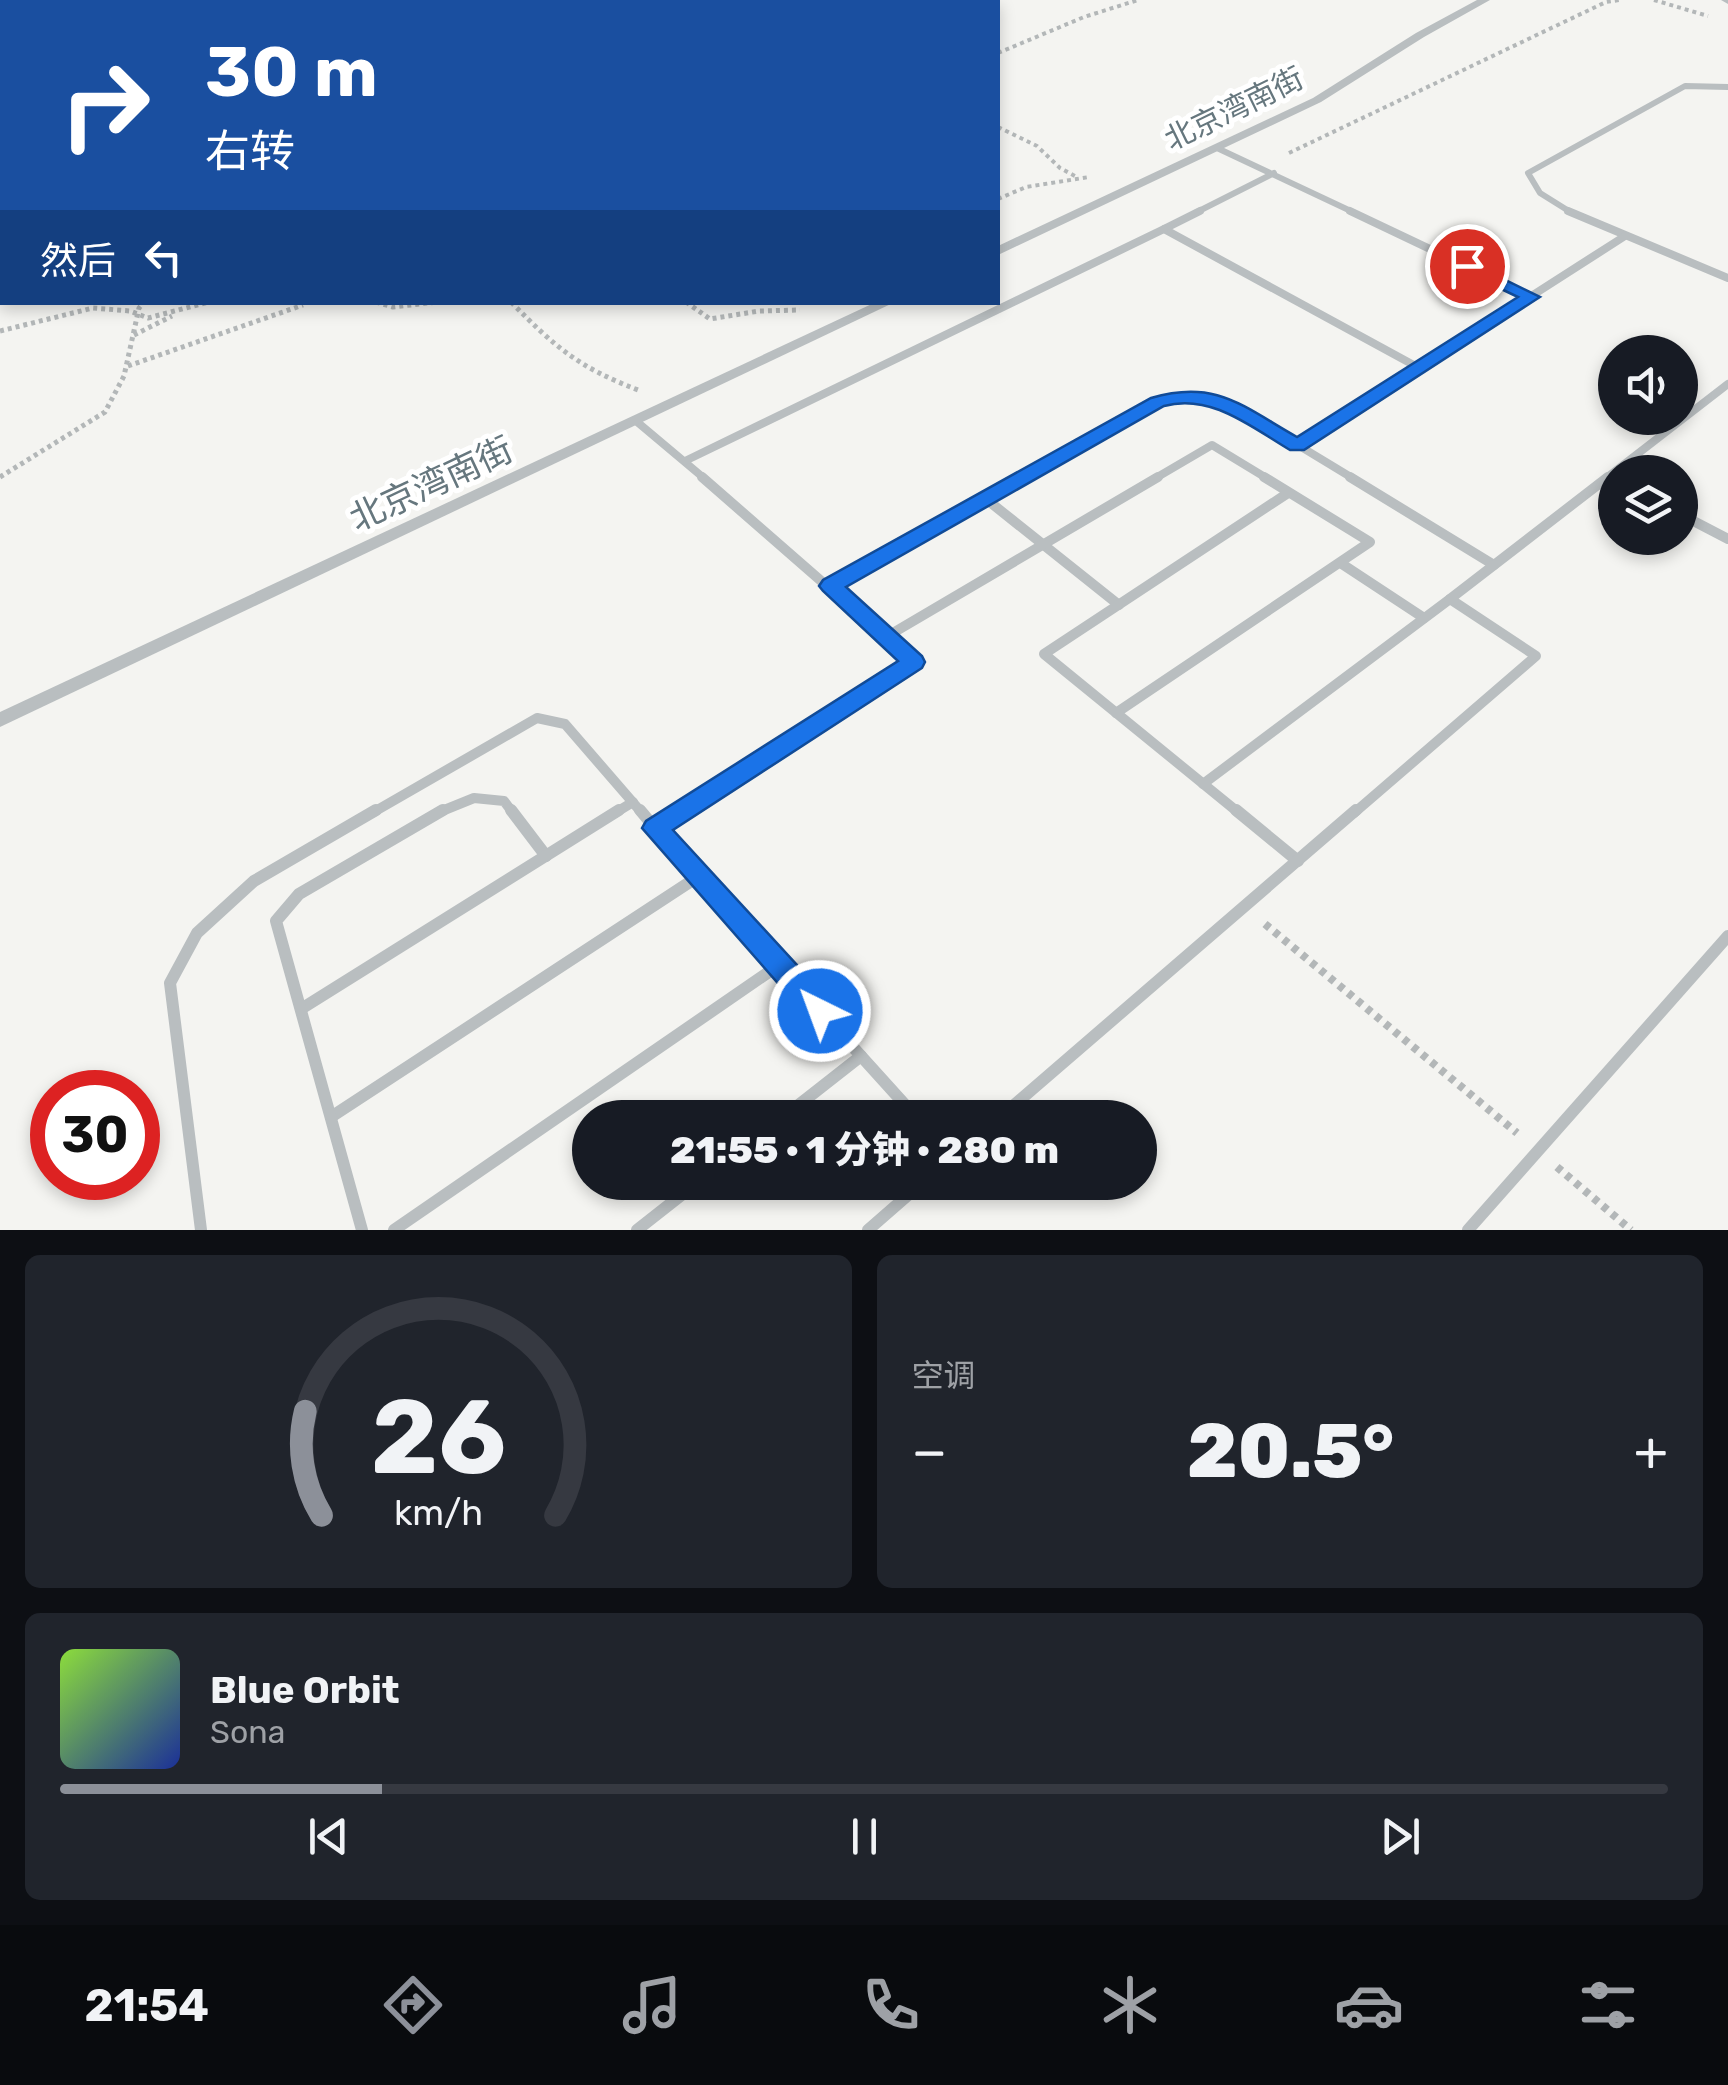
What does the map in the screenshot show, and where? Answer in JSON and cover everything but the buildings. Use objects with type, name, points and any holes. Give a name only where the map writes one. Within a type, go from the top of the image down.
[{"type":"street","name":"北京湾南街","points":[[1000,250],[1318,100],[1420,35],[1485,0]]},
{"type":"street","points":[[1728,87],[1685,86],[1528,173],[1540,193],[1551,200],[1625,236],[1728,278]]},
{"type":"street","points":[[1217,148],[1531,297]]},
{"type":"street","points":[[685,461],[1274,173]]},
{"type":"street","points":[[1164,229],[1421,369]]},
{"type":"street","points":[[1297,446],[1625,236]]},
{"type":"street","name":"北京湾南街","points":[[0,720],[882,305]]},
{"type":"street","points":[[1639,455],[1728,384]]},
{"type":"street","points":[[830,586],[1158,402],[1184,394],[1215,399],[1494,565]]},
{"type":"street","points":[[636,421],[914,662],[656,828]]},
{"type":"street","points":[[886,637],[1212,445],[1370,542],[1116,713]]},
{"type":"street","points":[[1203,784],[1598,487]]},
{"type":"street","points":[[1288,493],[1044,654],[1298,861]]},
{"type":"street","points":[[986,499],[1119,605]]},
{"type":"street","points":[[1698,523],[1728,539]]},
{"type":"street","points":[[1342,564],[1424,618]]},
{"type":"street","points":[[1020,1100],[1536,656],[1450,599]]},
{"type":"street","points":[[201,1230],[170,983],[197,932],[254,881],[537,718],[565,724],[901,1100]]},
{"type":"street","points":[[362,1230],[276,921],[299,894],[439,812],[474,798],[504,801],[546,856]]},
{"type":"street","points":[[302,1009],[633,802]]},
{"type":"street","points":[[331,1117],[699,876]]},
{"type":"street","points":[[1468,1230],[1728,936]]},
{"type":"street","points":[[394,1230],[779,965]]},
{"type":"street","points":[[805,1100],[861,1056]]},
{"type":"street","points":[[637,1230],[675,1200]]},
{"type":"street","points":[[868,1230],[903,1200]]},
{"type":"path","points":[[1000,51],[1062,27],[1080,14],[1138,0]]},
{"type":"path","points":[[1260,166],[1606,2],[1619,0]]},
{"type":"path","points":[[1654,0],[1712,18]]},
{"type":"path","points":[[1000,128],[1037,146],[1060,168],[1076,176]]},
{"type":"path","points":[[1000,198],[1026,187],[1076,176],[1145,182]]},
{"type":"path","points":[[0,477],[105,412],[126,367],[142,305]]},
{"type":"path","points":[[134,335],[201,305]]},
{"type":"path","points":[[297,305],[303,306]]},
{"type":"path","points":[[126,367],[308,305]]},
{"type":"path","points":[[513,305],[556,348],[580,364],[672,404]]},
{"type":"path","points":[[690,305],[710,319],[760,311],[808,310],[837,326]]},
{"type":"path","points":[[0,331],[90,306],[148,318],[187,310]]},
{"type":"path","points":[[1245,907],[1632,1230]]},
{"type":"route","points":[[820,1011],[656,828],[914,662],[830,586],[1158,402],[1184,394],[1215,399],[1240,410],[1297,446],[1531,297],[1467,266]]}]
